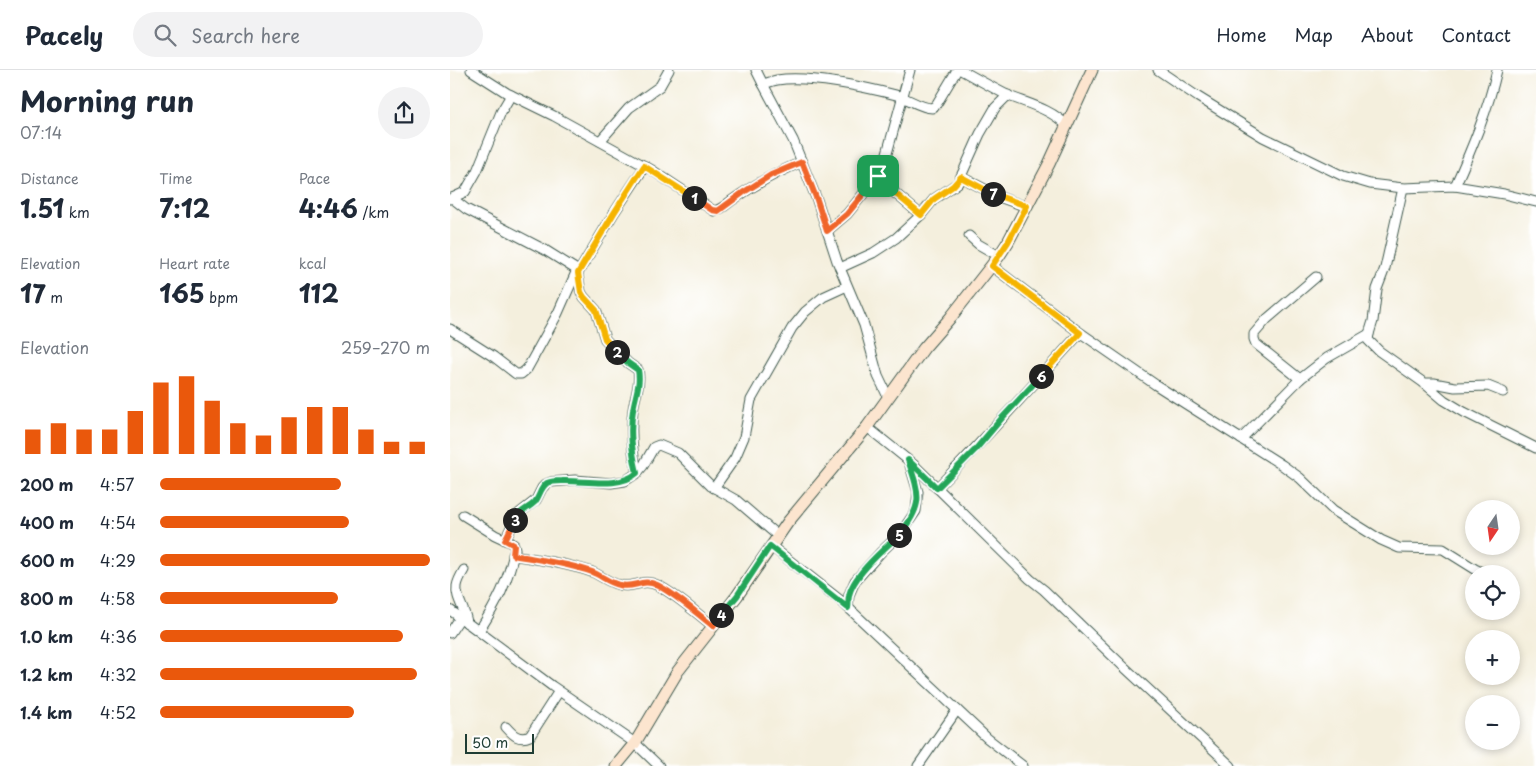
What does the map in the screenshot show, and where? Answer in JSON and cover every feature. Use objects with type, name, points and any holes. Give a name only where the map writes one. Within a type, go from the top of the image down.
[{"type":"street","points":[[471,70],[511,95],[644,166],[708,208],[716,211],[771,175],[802,162]]},
{"type":"street","points":[[600,141],[628,108],[660,86],[668,70]]},
{"type":"street","points":[[756,70],[793,140],[802,162],[840,268],[864,325],[878,376],[888,398]]},
{"type":"street","points":[[827,231],[847,214],[878,176],[886,158],[910,70]]},
{"type":"street","points":[[762,84],[777,80],[801,79],[855,86],[903,97],[923,107],[932,108],[936,105],[957,70]]},
{"type":"street","points":[[961,70],[1008,95],[1061,119],[1067,126]]},
{"type":"street","points":[[616,766],[635,743],[671,682],[737,596],[770,546],[867,426],[924,348],[996,261],[1027,206],[1067,126],[1092,70]]},
{"type":"street","points":[[1158,70],[1263,137],[1343,176],[1370,184],[1403,188],[1455,186],[1504,194],[1536,202]]},
{"type":"street","points":[[1455,186],[1488,104],[1497,70]]},
{"type":"street","points":[[451,199],[466,192],[477,171],[501,112],[511,95]]},
{"type":"street","points":[[840,268],[873,253],[896,238],[921,215],[934,199],[953,186],[961,177],[980,134],[995,108],[1008,95]]},
{"type":"street","points":[[450,329],[494,357],[516,374],[521,374],[537,351],[578,272],[644,166]]},
{"type":"street","points":[[878,176],[890,189],[921,215]]},
{"type":"street","points":[[961,177],[995,195],[1027,206]]},
{"type":"street","points":[[1403,188],[1385,268],[1377,289],[1373,321],[1368,334],[1370,343],[1453,406],[1536,448]]},
{"type":"street","points":[[451,199],[466,209],[537,245],[578,272],[581,292],[596,310],[605,339],[628,363],[638,370],[640,378],[631,428],[632,449],[637,473]]},
{"type":"street","points":[[969,236],[1080,333],[1300,478],[1333,510],[1381,540],[1399,548],[1443,549],[1468,565]]},
{"type":"street","points":[[1300,379],[1256,344],[1254,334],[1266,320],[1316,277]]},
{"type":"street","points":[[714,488],[735,458],[744,437],[751,400],[792,328],[805,312],[822,297],[847,286]]},
{"type":"street","points":[[937,488],[975,450],[1080,333]]},
{"type":"street","points":[[1241,439],[1300,379],[1327,358],[1368,334]]},
{"type":"street","points":[[1424,383],[1455,387],[1488,386],[1503,392]]},
{"type":"street","points":[[867,426],[908,460],[1030,579],[1231,766]]},
{"type":"street","points":[[505,540],[517,515],[536,500],[546,484],[575,480],[612,483],[625,481],[637,473],[654,447],[659,445],[678,452],[711,486],[736,500],[778,536]]},
{"type":"street","points":[[848,608],[849,595],[855,580],[900,534],[916,510],[918,492],[908,460]]},
{"type":"street","points":[[463,515],[514,545],[509,572],[499,597],[478,631]]},
{"type":"street","points":[[770,546],[848,608],[987,738],[1023,766]]},
{"type":"street","points":[[513,555],[582,569],[595,573],[613,584],[623,586],[643,582],[655,584],[680,600],[713,626]]},
{"type":"street","points":[[450,633],[464,620],[466,613],[457,592],[457,585],[464,570]]},
{"type":"street","points":[[450,610],[559,691],[635,743],[659,766]]},
{"type":"street","points":[[506,728],[519,738],[525,739],[530,736],[559,691]]},
{"type":"street","points":[[918,766],[957,710]]},
{"type":"route","points":[[802,162],[827,231],[847,214],[878,176],[921,215],[934,199],[958,183],[961,177],[988,192],[1027,206],[1008,242],[992,266],[1080,333],[975,450],[937,488],[908,460],[918,492],[916,510],[900,534],[855,580],[849,595],[848,608],[809,575],[770,546],[737,596],[713,626],[665,589],[655,584],[643,582],[623,586],[613,584],[595,573],[582,569],[513,555],[514,545],[505,540],[517,515],[533,504],[546,484],[575,480],[612,483],[625,481],[634,477],[637,473],[632,449],[631,428],[640,378],[638,370],[628,363],[605,339],[601,321],[596,310],[581,292],[578,273],[644,166],[708,208],[716,211],[771,175],[802,162]]}]
